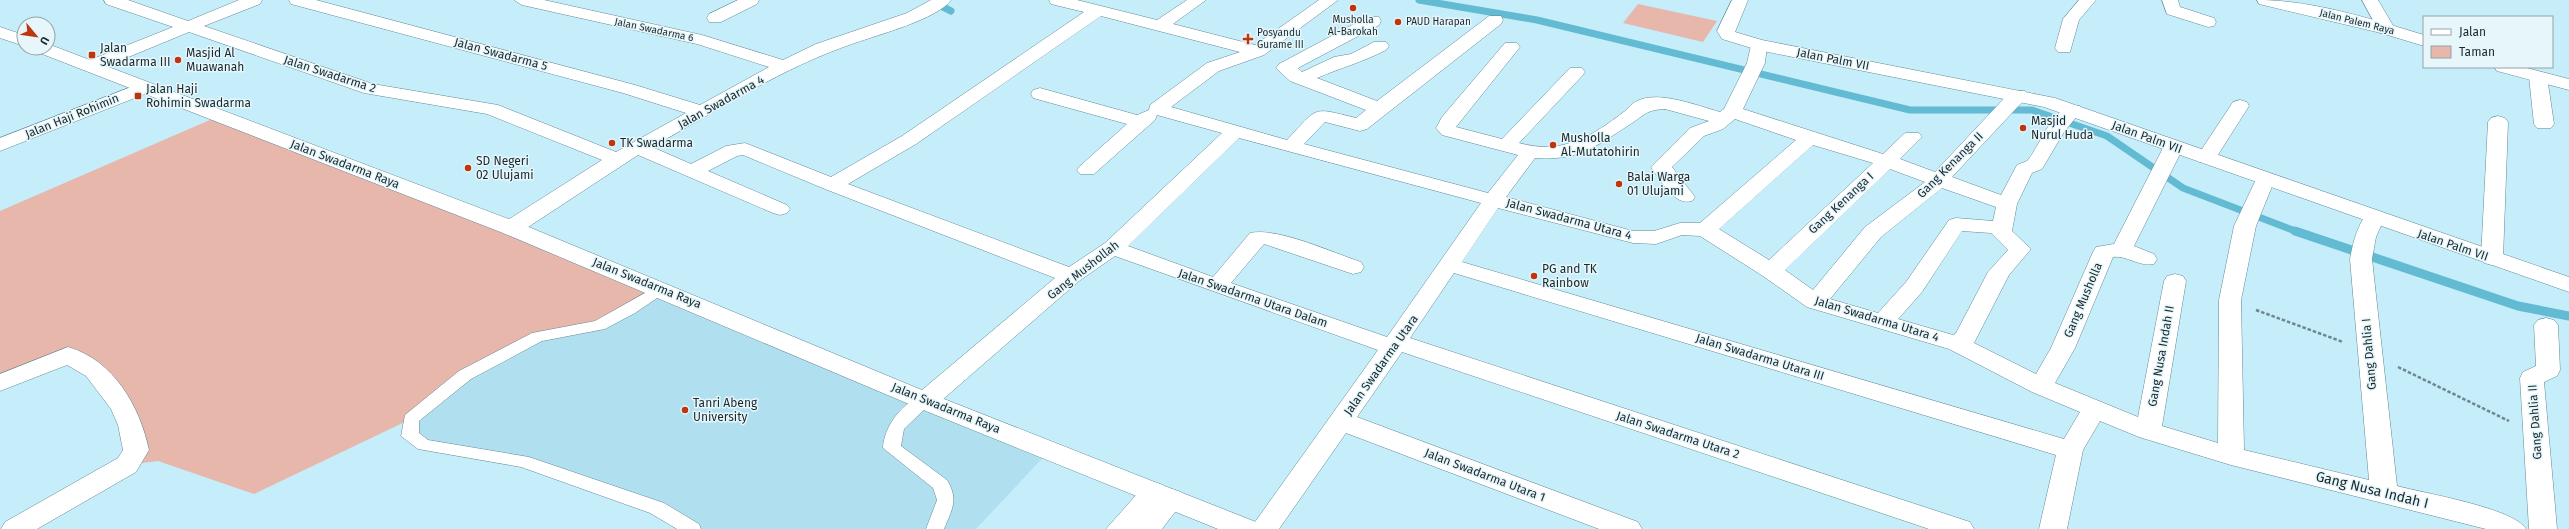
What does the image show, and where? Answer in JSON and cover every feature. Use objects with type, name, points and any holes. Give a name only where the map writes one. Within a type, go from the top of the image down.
[{"type":"street","name":"Jalan Swadarma 2","points":[[112,0],[370,89],[491,109],[617,159]]},
{"type":"street","points":[[91,66],[191,27],[254,0]]},
{"type":"street","name":"Jalan Swadarma 5","points":[[297,0],[629,89],[703,112]]},
{"type":"street","name":"Jalan Swadarma 6","points":[[522,0],[702,40],[784,66]]},
{"type":"street","points":[[715,18],[751,0]]},
{"type":"street","name":"Jalan Swadarma 4","points":[[511,228],[617,159],[784,66],[822,48],[913,17],[943,0]]},
{"type":"street","points":[[1057,0],[1090,6],[1158,27],[1258,51]]},
{"type":"street","points":[[1158,27],[1198,0]]},
{"type":"street","points":[[1087,170],[1140,122],[1213,67],[1258,51],[1330,0]]},
{"type":"street","name":"Jalan Palm VII","points":[[1740,0],[1726,31],[1754,62],[2012,102],[2065,118],[2166,160],[2206,158],[2569,285]]},
{"type":"street","points":[[2064,48],[2071,19],[2088,0]]},
{"type":"street","points":[[2170,0],[2173,10],[2177,13],[2208,22]]},
{"type":"street","name":"Jalan Palem Raya","points":[[2265,0],[2386,29],[2423,41]]},
{"type":"street","points":[[2370,0],[2386,29]]},
{"type":"street","points":[[832,185],[909,140],[1090,6]]},
{"type":"street","points":[[1291,147],[1321,115],[1360,125],[1379,108],[1494,20]]},
{"type":"street","points":[[1373,21],[1285,68],[1301,79],[1379,108]]},
{"type":"street","points":[[0,32],[16,38]]},
{"type":"street","points":[[1301,79],[1340,60],[1355,59],[1380,46]]},
{"type":"street","points":[[1511,47],[1449,121],[1446,128],[1449,131],[1530,152],[1557,154],[1582,147],[1632,115],[1643,105],[1665,103],[1728,116],[1810,138],[1886,161],[2007,204]]},
{"type":"street","name":"Jalan Swadarma Raya","points":[[56,53],[511,228],[661,289],[925,401],[1246,529]]},
{"type":"street","points":[[1685,197],[1661,167],[1697,132],[1716,125],[1728,116],[1754,62]]},
{"type":"street","points":[[2506,68],[2569,85]]},
{"type":"street","points":[[1506,146],[1576,72]]},
{"type":"street","points":[[2538,77],[2544,124]]},
{"type":"street","name":"Jalan Haji Rohimin","points":[[0,145],[144,88]]},
{"type":"street","points":[[1040,94],[1140,122]]},
{"type":"street","name":"Gang Kenanga II","points":[[1815,302],[1873,232],[1927,192],[2012,102]]},
{"type":"street","points":[[2206,158],[2240,106]]},
{"type":"street","name":"Jalan Swadarma Utara 4","points":[[1157,109],[1234,132],[1494,199],[1633,237],[1656,238],[1680,229],[1705,230],[1771,270],[1815,302],[1957,344],[2041,386],[2148,431]]},
{"type":"street","points":[[1957,344],[1965,338],[1999,272],[2020,249],[2001,233],[2007,204],[2024,169],[2035,165],[2065,118]]},
{"type":"street","points":[[2492,258],[2498,122]]},
{"type":"street","name":"Gang Mushollah","points":[[925,401],[1071,276],[1113,248],[1176,191],[1234,132]]},
{"type":"street","name":"Gang Kenanga I","points":[[1771,270],[1912,137]]},
{"type":"street","points":[[1705,230],[1810,138]]},
{"type":"street","points":[[637,148],[780,209]]},
{"type":"street","points":[[693,171],[741,148],[832,185],[1071,276]]},
{"type":"street","name":"Jalan Swadarma Utara","points":[[1264,529],[1341,422],[1494,199],[1530,152]]},
{"type":"street","points":[[2146,258],[2122,249],[2166,160]]},
{"type":"street","points":[[2231,456],[2230,300],[2245,226],[2265,179]]},
{"type":"street","name":"Gang Dahlia I","points":[[2374,217],[2362,254],[2369,352],[2384,492]]},
{"type":"street","points":[[1883,322],[1914,287],[1956,224],[2002,228]]},
{"type":"street","points":[[1217,286],[1258,238],[1270,238],[1353,267]]},
{"type":"street","name":"Jalan Swadarma Utara Dalam","points":[[1113,248],[1217,286],[1395,344]]},
{"type":"street","name":"Gang Musholla","points":[[2041,386],[2063,348],[2104,252],[2122,249]]},
{"type":"street","name":"Jalan Swadarma Utara III","points":[[1450,265],[2070,450]]},
{"type":"street","name":"Gang Nusa Indah II","points":[[2148,431],[2175,281]]},
{"type":"street","name":"Gang Dahlia II","points":[[2543,529],[2532,378],[2548,370],[2546,325]]},
{"type":"street","name":"Jalan Swadarma Utara 2","points":[[1395,344],[1960,529]]},
{"type":"street","points":[[0,382],[68,355],[95,370],[122,406],[131,425],[136,450],[126,465],[15,529]]},
{"type":"street","points":[[2053,529],[2070,450],[2095,409]]},
{"type":"street","name":"Jalan Swadarma Utara 1","points":[[1341,422],[1628,529]]},
{"type":"street","name":"Gang Nusa Indah I","points":[[2148,431],[2231,456],[2384,492],[2487,524],[2512,529]]},
{"type":"street","points":[[1120,529],[1163,495]]},
{"type":"street","points":[[1146,529],[1163,495]]},
{"type":"lane","points":[[661,289],[629,310],[599,325],[538,337],[465,375],[411,418],[410,436],[424,445],[523,461],[657,508],[692,529]]},
{"type":"lane","points":[[925,401],[901,421],[891,436],[892,448],[941,485],[946,500],[935,529]]},
{"type":"path","points":[[2230,300],[2369,352],[2536,435]]},
{"type":"shaded area","name":"Tanri Abeng University","points":[[661,289],[1051,449],[976,529],[692,529],[523,461],[424,445],[411,419],[465,375],[538,337]]},
{"type":"green space","points":[[1638,4],[1717,21],[1703,42],[1623,23]]},
{"type":"green space","points":[[219,116],[661,289],[599,325],[538,337],[465,375],[411,419],[254,494],[158,461],[127,465],[122,406],[66,354],[0,382],[0,211]]},
{"type":"waterway","points":[[1419,0],[1537,20],[1910,110],[2032,110],[2107,136],[2183,188],[2298,232]]},
{"type":"waterway","points":[[941,6],[951,11]]},
{"type":"waterway","points":[[2295,231],[2518,306],[2569,316]]},
{"type":"place","name":"Musholla Al-Barokah","points":[[1353,8]]},
{"type":"place","name":"PAUD Harapan","points":[[1398,22]]},
{"type":"place","name":"Posyandu Gurame III","points":[[1248,39]]},
{"type":"place","name":"Jalan Swadarma III","points":[[92,55]]},
{"type":"place","name":"Masjid Al Muawanah","points":[[178,60]]},
{"type":"place","name":"Jalan Haji Rohimin Swadarma","points":[[138,96]]},
{"type":"place","name":"Masjid Nurul Huda","points":[[2023,128]]},
{"type":"place","name":"TK Swadarma","points":[[612,143]]},
{"type":"place","name":"Musholla Al-Mutatohirin","points":[[1553,145]]},
{"type":"place","name":"SD Negeri 02 Ulujami","points":[[468,168]]},
{"type":"place","name":"Balai Warga 01 Ulujami","points":[[1619,184]]},
{"type":"place","name":"PG and TK Rainbow","points":[[1534,276]]},
{"type":"place","name":"Tanri Abeng University","points":[[685,410]]}]
